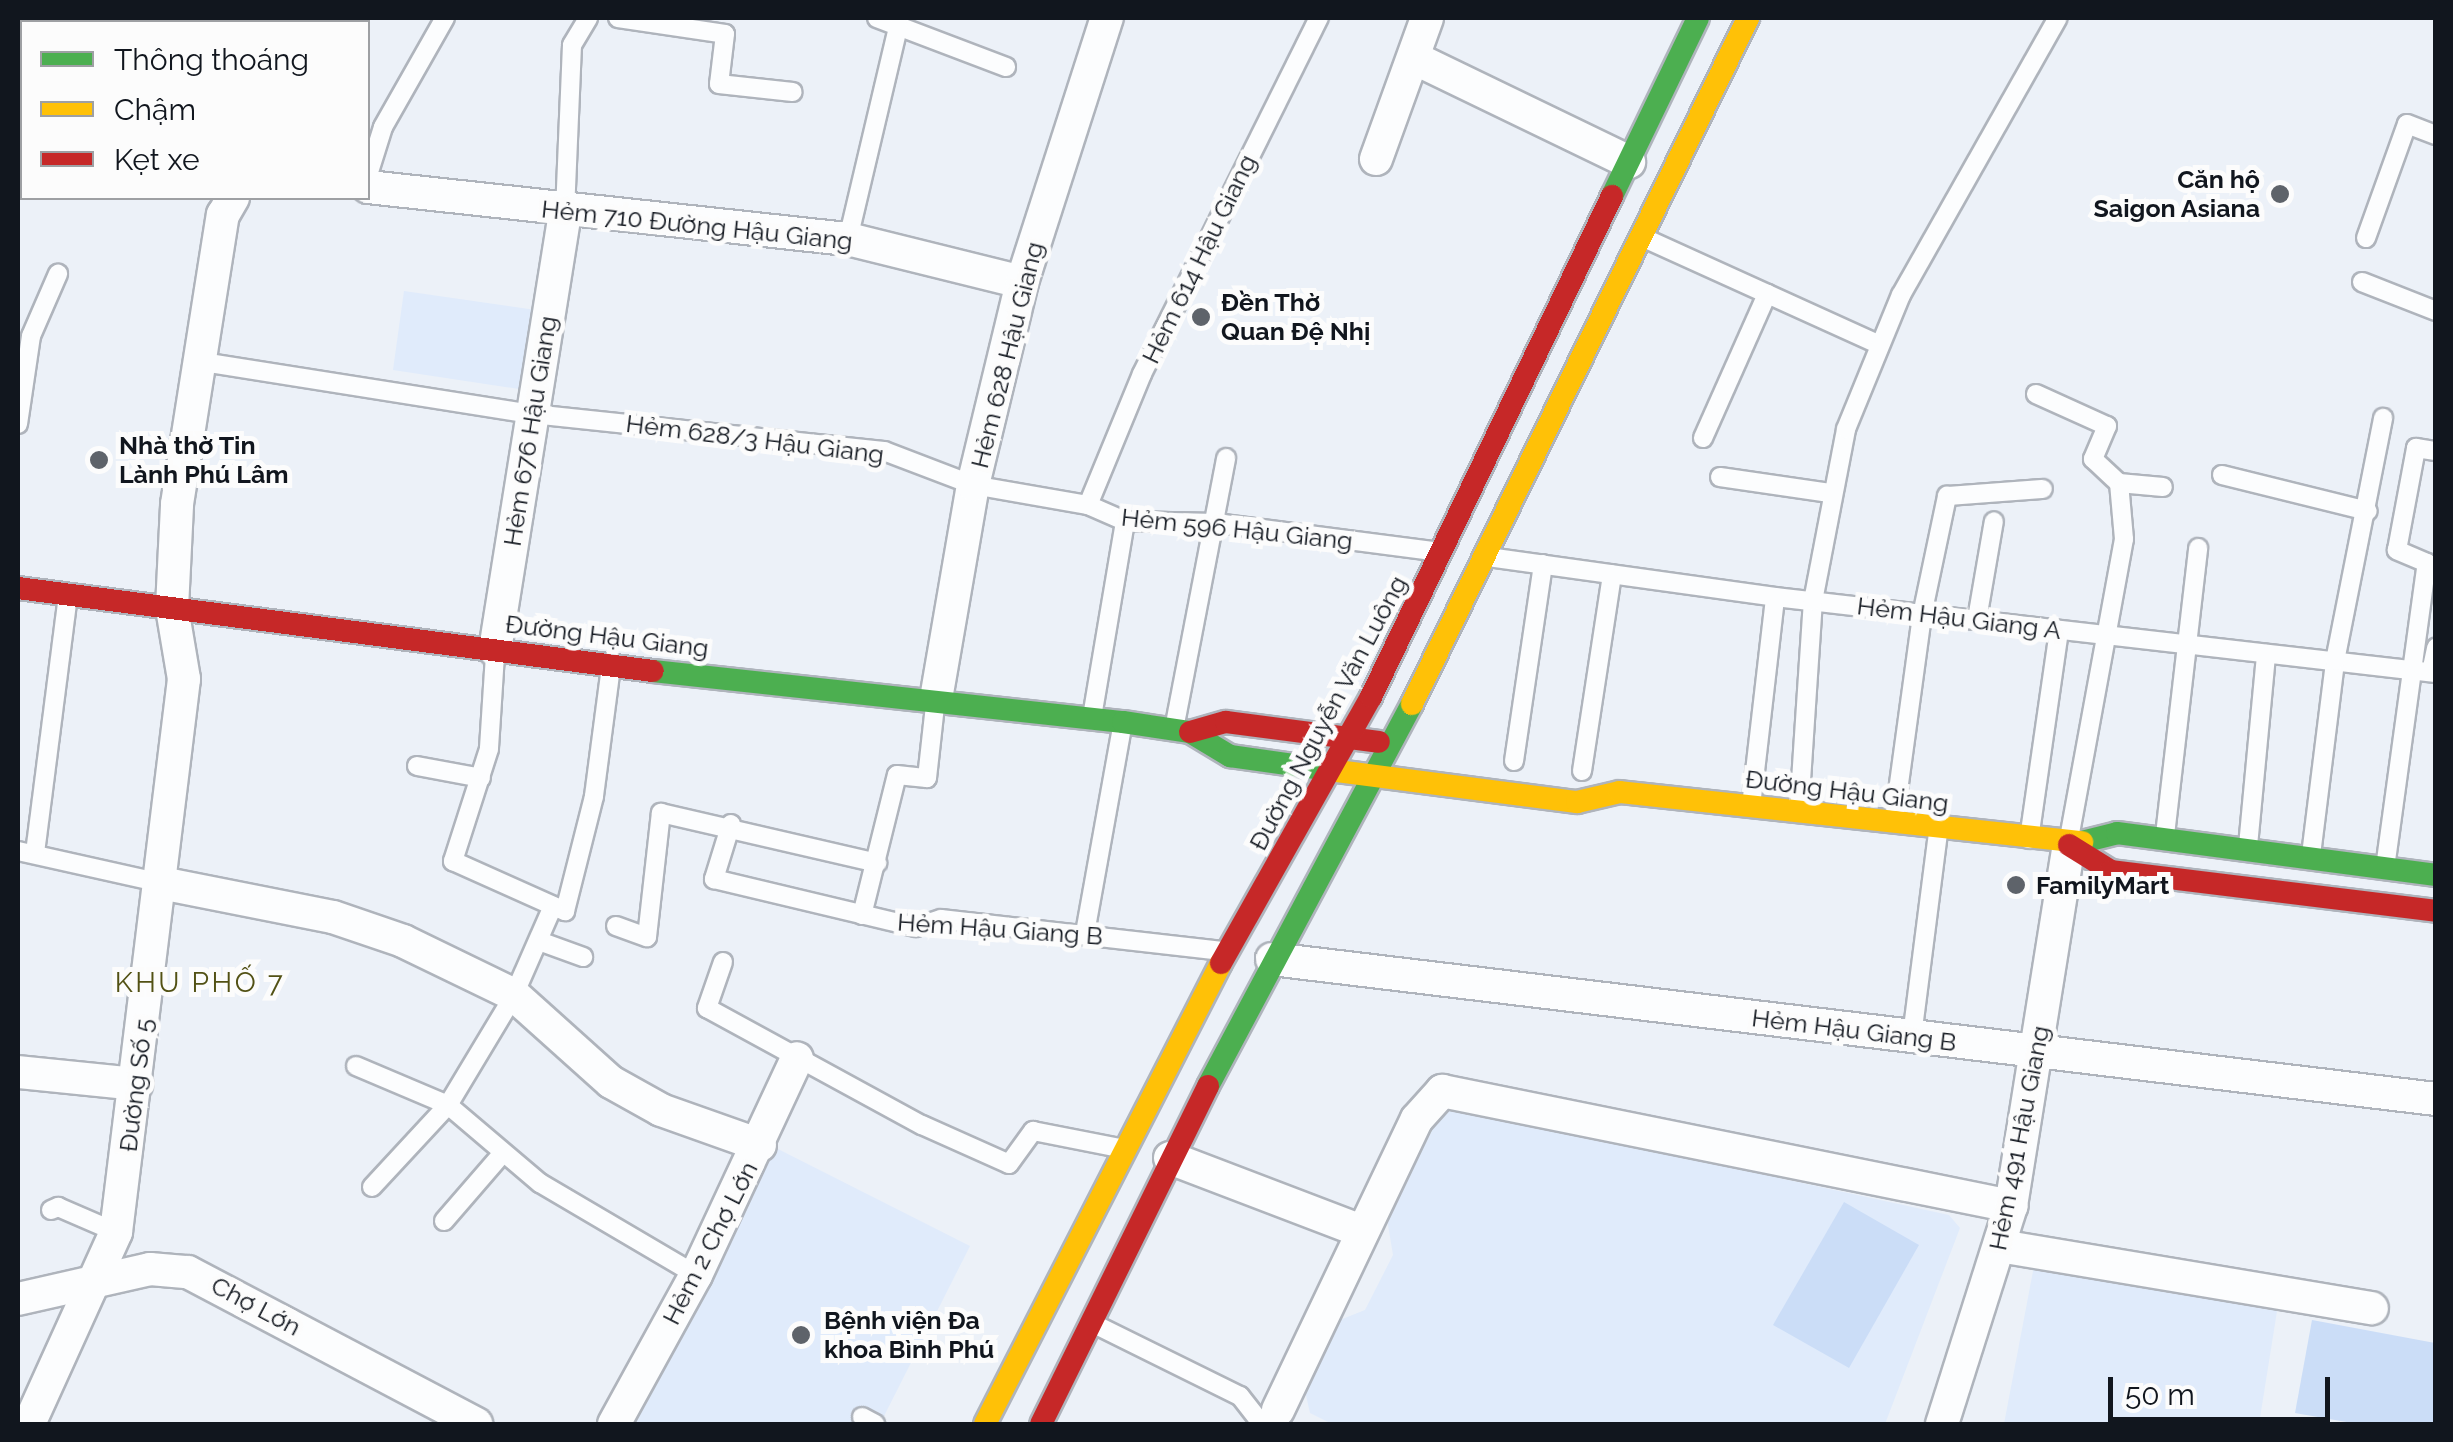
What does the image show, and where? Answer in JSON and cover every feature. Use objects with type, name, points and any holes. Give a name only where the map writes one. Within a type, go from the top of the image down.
[{"type":"main road","name":"Đường Nguyễn Văn Luông","points":[[985,1424],[1227,952],[1332,771],[1444,553],[1698,18]]},
{"type":"main road","points":[[1041,1424],[1272,959],[1391,744],[1748,18]]},
{"type":"main road","name":"Đường Hậu Giang","points":[[18,588],[610,666],[1123,722],[1182,731],[1230,756],[1332,771],[1577,802],[1620,792]]},
{"type":"main road","name":"Đường Hậu Giang","points":[[1182,731],[1226,722],[1425,748]]},
{"type":"main road","name":"Đường Hậu Giang","points":[[1505,760],[1565,768],[1620,792],[2029,839],[2068,845],[2111,871],[2436,911]]},
{"type":"main road","name":"Đường Hậu Giang","points":[[2068,845],[2117,833],[2436,876]]},
{"type":"street","name":"Hẻm 628 Hậu Giang","points":[[936,700],[974,485],[1022,282],[1107,18]]},
{"type":"street","points":[[1376,159],[1417,30],[1628,162]]},
{"type":"street","name":"Hẻm 710 Đường Hậu Giang","points":[[370,188],[564,212],[848,239],[1022,282]]},
{"type":"street","points":[[172,608],[177,504],[203,362],[223,215],[232,200]]},
{"type":"street","name":"Hẻm 676 Hậu Giang","points":[[496,650],[564,212]]},
{"type":"street","name":"Đường Số 5","points":[[28,1424],[116,1232],[184,679],[172,608]]},
{"type":"street","name":"Hẻm 491 Hậu Giang","points":[[1942,1424],[2011,1206],[2068,845]]},
{"type":"street","points":[[161,883],[333,917],[403,942],[514,995],[611,1082],[661,1110],[760,1145]]},
{"type":"street","name":"Hẻm Hậu Giang B","points":[[1272,959],[1912,1036],[2037,1055],[2436,1099]]},
{"type":"street","name":"Hẻm 2 Chợ Lớn","points":[[614,1424],[696,1275],[798,1058]]},
{"type":"street","points":[[18,1072],[136,1084]]},
{"type":"street","points":[[1276,1419],[1361,1231],[1417,1119],[1442,1091],[2011,1206]]},
{"type":"street","points":[[1170,1158],[1361,1231]]},
{"type":"street","points":[[2000,1246],[2372,1308]]},
{"type":"street","name":"Chợ Lớn","points":[[18,1299],[150,1270],[188,1272],[426,1413],[476,1424]]},
{"type":"lane","points":[[370,169],[383,127],[445,18]]},
{"type":"lane","points":[[564,212],[572,45],[588,18]]},
{"type":"lane","points":[[618,18],[726,34],[719,84],[793,92]]},
{"type":"lane","points":[[877,18],[1006,67]]},
{"type":"lane","name":"Hẻm 614 Hậu Giang","points":[[1088,506],[1142,374],[1318,18]]},
{"type":"lane","points":[[1799,814],[1813,601],[1830,493],[1878,344],[2058,18]]},
{"type":"lane","points":[[848,239],[898,27]]},
{"type":"lane","points":[[2366,238],[2407,124],[2436,135]]},
{"type":"lane","points":[[1639,236],[1878,344]]},
{"type":"lane","points":[[18,424],[30,336],[58,274]]},
{"type":"lane","points":[[2362,282],[2436,311]]},
{"type":"lane","points":[[1703,438],[1766,294]]},
{"type":"lane","name":"Hẻm 628/3 Hậu Giang","points":[[203,362],[532,414],[884,451],[974,485]]},
{"type":"lane","points":[[2036,394],[2106,426],[2093,459],[2119,483],[2163,486]]},
{"type":"lane","points":[[2310,860],[2335,661],[2368,511],[2374,443],[2382,418]]},
{"type":"lane","points":[[2385,869],[2408,669],[2427,563],[2397,550],[2416,448],[2436,451]]},
{"type":"lane","points":[[1182,731],[1226,458]]},
{"type":"lane","points":[[2222,475],[2368,511]]},
{"type":"lane","points":[[1720,477],[1830,493]]},
{"type":"lane","points":[[2068,845],[2103,635],[2124,539],[2119,483]]},
{"type":"lane","name":"Hẻm 596 Hậu Giang","points":[[974,485],[1088,506],[1125,521],[1217,523],[1444,553]]},
{"type":"lane","points":[[1894,824],[1922,615],[1947,496],[2043,489]]},
{"type":"lane","points":[[1092,718],[1125,521]]},
{"type":"lane","points":[[1977,619],[1994,521]]},
{"type":"lane","points":[[2164,841],[2198,548]]},
{"type":"lane","name":"Hẻm Hậu Giang A","points":[[1484,556],[1775,597],[2433,673]]},
{"type":"lane","points":[[1505,760],[1543,564]]},
{"type":"lane","points":[[1565,768],[1612,574]]},
{"type":"lane","points":[[68,594],[26,852],[161,883]]},
{"type":"lane","points":[[1750,807],[1775,597]]},
{"type":"lane","points":[[2029,839],[2058,630]]},
{"type":"lane","points":[[2433,673],[2436,648]]},
{"type":"lane","points":[[496,650],[481,778],[453,860],[507,889],[566,911],[589,816],[610,666]]},
{"type":"lane","points":[[2248,852],[2266,654]]},
{"type":"lane","points":[[862,915],[898,775],[927,778],[936,700]]},
{"type":"lane","points":[[1085,933],[1123,722]]},
{"type":"lane","points":[[417,766],[481,778]]},
{"type":"lane","points":[[616,926],[647,938],[661,813],[730,824],[877,862]]},
{"type":"lane","name":"Hẻm Hậu Giang B","points":[[730,824],[714,879],[916,928],[941,919],[1227,952]]},
{"type":"lane","points":[[1912,1036],[1938,829]]},
{"type":"lane","points":[[372,1187],[448,1104],[514,995],[553,906]]},
{"type":"lane","points":[[539,941],[583,957]]},
{"type":"lane","points":[[723,962],[707,1008],[1009,1164],[1034,1130],[1126,1149]]},
{"type":"lane","points":[[356,1066],[448,1104],[540,1183],[696,1275]]},
{"type":"lane","points":[[444,1221],[503,1152]]},
{"type":"lane","points":[[52,1210],[58,1206],[116,1232]]},
{"type":"lane","points":[[1092,1322],[1240,1396],[1276,1419]]},
{"type":"shaded area","points":[[404,291],[543,311],[532,391],[393,370]]},
{"type":"shaded area","points":[[1445,1105],[1949,1215],[1960,1228],[1885,1424],[1332,1424],[1310,1413],[1305,1391],[1340,1320],[1365,1310],[1393,1255],[1387,1219]]},
{"type":"shaded area","name":"Bệnh viện Đa khoa Bình Phú","points":[[772,1146],[970,1246],[880,1424],[632,1424]]},
{"type":"shaded area","points":[[1844,1202],[1919,1245],[1849,1368],[1773,1325]]},
{"type":"shaded area","points":[[2038,1245],[2281,1286],[2259,1424],[2004,1424]]},
{"type":"shaded area","points":[[2312,1320],[2435,1343],[2435,1424],[2358,1424],[2295,1413]]},
{"type":"traffic: fast","points":[[1612,196],[1698,18]]},
{"type":"traffic: fast","points":[[653,671],[1123,722],[1190,732],[1230,756],[1337,771]]},
{"type":"traffic: fast","points":[[1208,1086],[1412,704]]},
{"type":"traffic: fast","points":[[2082,842],[2117,833],[2436,875]]},
{"type":"traffic: slow","points":[[1412,704],[1748,18]]},
{"type":"traffic: slow","points":[[1337,771],[1577,802],[1620,792],[2082,842]]},
{"type":"traffic: slow","points":[[985,1424],[1221,963]]},
{"type":"traffic: jam","points":[[1221,963],[1371,697],[1612,196]]},
{"type":"traffic: jam","points":[[18,588],[653,671]]},
{"type":"traffic: jam","points":[[1190,732],[1226,722],[1379,742]]},
{"type":"traffic: jam","points":[[2069,845],[2111,871],[2436,911]]},
{"type":"traffic: jam","points":[[1041,1424],[1208,1086]]},
{"type":"place","name":"Căn hộ Saigon Asiana","points":[[2280,194]]},
{"type":"place","name":"Đền Thờ Quan Đệ Nhị","points":[[1201,317]]},
{"type":"place","name":"Nhà thờ Tin Lành Phú Lâm","points":[[99,460]]},
{"type":"place","name":"FamilyMart","points":[[2016,885]]},
{"type":"place","name":"Bệnh viện Đa khoa Bình Phú","points":[[801,1335]]},
{"type":"district","name":"KHU PHỐ 7","points":[[200,983]]}]
